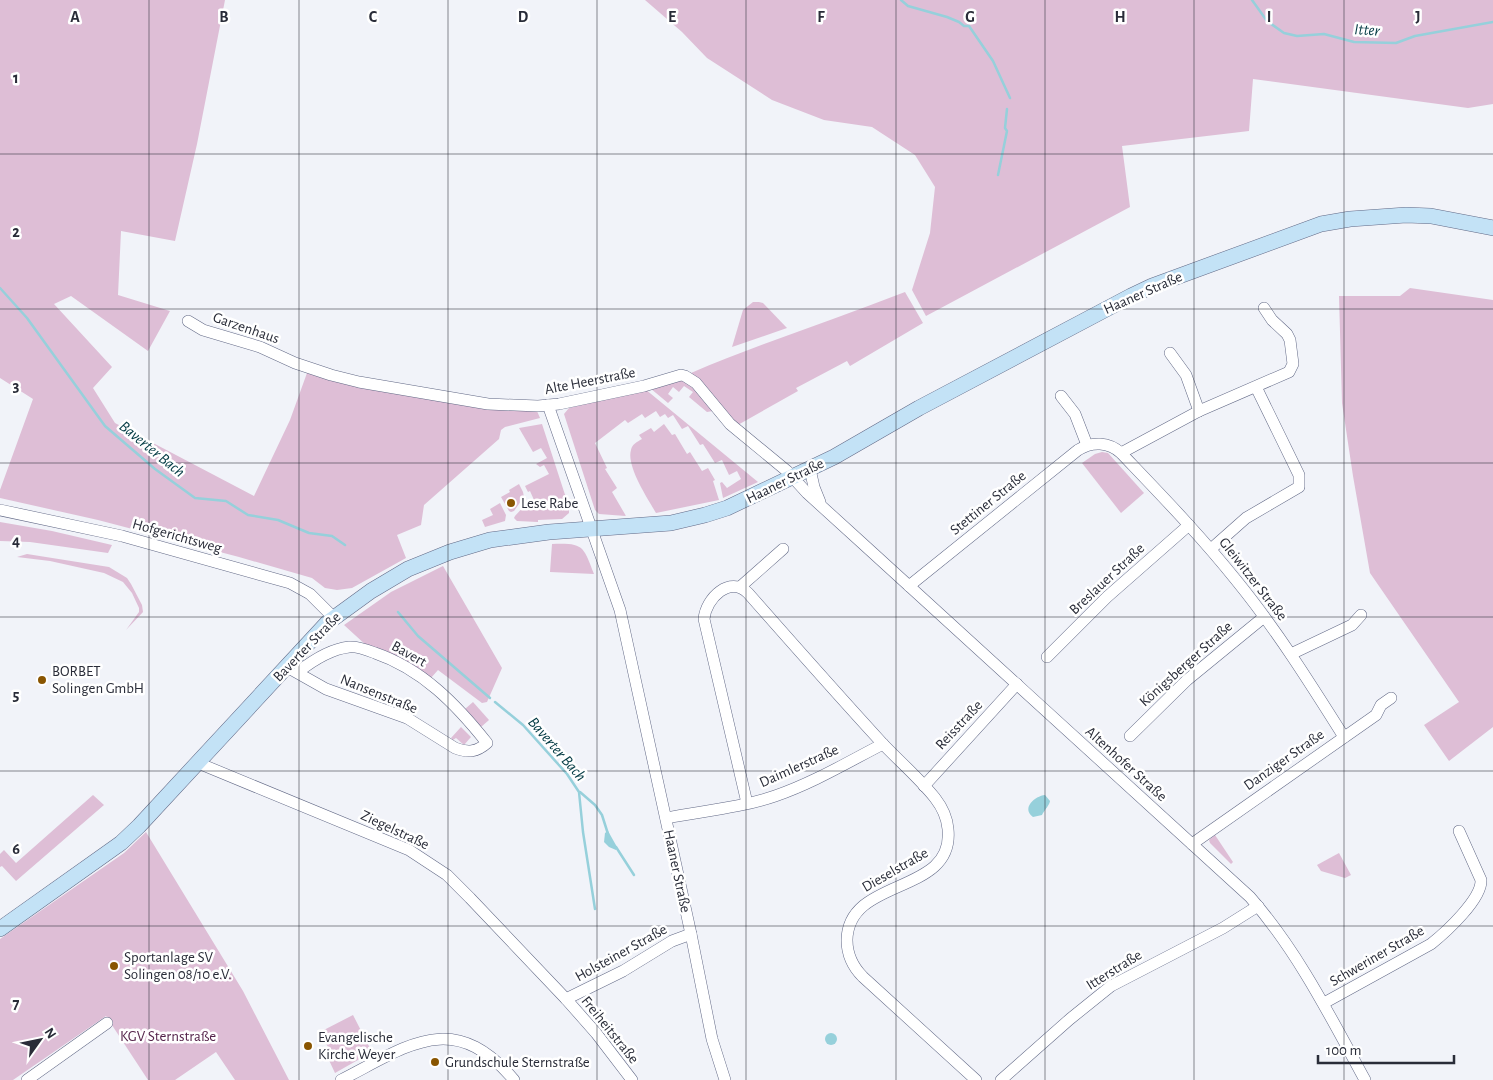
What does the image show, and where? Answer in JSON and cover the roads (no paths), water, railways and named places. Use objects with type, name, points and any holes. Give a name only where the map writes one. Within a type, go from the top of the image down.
[{"type":"main road","name":"Haaner Straße","points":[[591,529],[671,523],[728,508],[834,457],[919,408],[1131,296],[1152,286],[1321,224],[1350,219],[1406,215],[1431,216],[1493,228]]},
{"type":"main road","name":"Baverter Straße","points":[[0,929],[122,843],[198,763],[292,669],[334,617],[393,578],[422,562],[450,552],[504,537],[591,529]]},
{"type":"street","points":[[1061,396],[1075,414],[1087,445],[1106,445],[1121,453],[1199,411],[1289,372],[1294,364],[1290,340],[1264,308]]},
{"type":"street","name":"Garzenhaus","points":[[188,321],[203,330],[260,347],[295,363]]},
{"type":"street","points":[[1170,354],[1186,375],[1199,411]]},
{"type":"street","name":"Alte Heerstraße","points":[[295,363],[346,379],[479,402],[548,405],[609,394],[681,375],[691,378],[730,424],[793,477]]},
{"type":"street","points":[[1211,549],[1246,518],[1299,487],[1299,475],[1256,387]]},
{"type":"street","points":[[548,405],[591,529]]},
{"type":"street","name":"Stettiner Straße","points":[[909,586],[1078,450],[1087,445]]},
{"type":"street","name":"Gleiwitzer Straße","points":[[1121,453],[1211,549],[1291,654],[1344,737]]},
{"type":"street","name":"Altenhofer Straße","points":[[810,469],[814,487],[822,506]]},
{"type":"street","name":"Altenhofer Straße","points":[[793,477],[909,586],[1241,888],[1283,938],[1324,1003],[1365,1080]]},
{"type":"street","name":"Hofgerichtsweg","points":[[0,510],[122,536],[290,583],[310,594],[334,617]]},
{"type":"street","name":"Breslauer Straße","points":[[1047,657],[1107,597],[1189,525]]},
{"type":"street","name":"Haaner Straße","points":[[591,529],[620,610],[712,1039],[725,1080]]},
{"type":"street","points":[[747,803],[704,619],[707,606],[715,596],[730,588],[740,587],[783,549]]},
{"type":"street","name":"Dieselstraße","points":[[740,587],[883,744],[935,798],[946,816],[948,828],[947,851],[943,858],[932,869],[871,900],[858,910],[848,928],[847,946],[852,963],[862,977],[976,1080]]},
{"type":"street","points":[[1291,654],[1352,625],[1361,615]]},
{"type":"street","name":"Königsberger Straße","points":[[1130,736],[1187,680],[1264,617]]},
{"type":"street","name":"Bavert","points":[[292,669],[324,655],[349,647],[382,655],[403,664],[430,683],[458,709],[487,743]]},
{"type":"street","name":"Nansenstraße","points":[[292,669],[326,689],[407,718],[461,751],[475,751],[487,743]]},
{"type":"street","name":"Reisstraße","points":[[924,786],[1017,684]]},
{"type":"street","name":"Danziger Straße","points":[[1192,844],[1376,715],[1382,705],[1391,698]]},
{"type":"street","name":"Daimlerstraße","points":[[666,818],[747,803],[776,795],[883,744]]},
{"type":"street","name":"Ziegelstraße","points":[[198,763],[409,850],[429,862],[457,885],[566,999]]},
{"type":"street","name":"Schweriner Straße","points":[[1324,1003],[1431,944],[1477,895],[1480,890],[1481,880],[1459,831]]},
{"type":"street","name":"Itterstraße","points":[[1001,1080],[1070,1019],[1111,986],[1223,928],[1258,906]]},
{"type":"street","name":"Holsteiner Straße","points":[[566,999],[608,979],[672,941],[691,934]]},
{"type":"street","name":"Freiheitstraße","points":[[566,999],[596,1033],[632,1080]]},
{"type":"street","points":[[27,1080],[107,1023]]},
{"type":"street","points":[[341,1080],[415,1043],[435,1039],[457,1040],[474,1046],[496,1062],[514,1080]]},
{"type":"water","points":[[1045,795],[1050,801],[1049,804],[1042,815],[1033,817],[1028,810],[1029,806],[1034,800]]},
{"type":"water","points":[[608,831],[617,847],[616,850],[604,842],[605,833]]},
{"type":"water","points":[[829,1033],[833,1033],[837,1039],[833,1045],[829,1045],[825,1041],[825,1037]]},
{"type":"waterway","points":[[901,0],[908,6],[947,17],[964,26],[969,26],[993,61],[1010,98]]},
{"type":"waterway","name":"Itter","points":[[1252,0],[1267,21],[1284,33],[1297,36],[1324,34],[1354,42],[1396,43],[1415,36],[1493,22]]},
{"type":"waterway","points":[[998,175],[1007,131],[1005,128],[1007,109]]},
{"type":"waterway","name":"Baverter Bach","points":[[0,288],[27,318],[105,426],[155,469],[195,498],[226,501],[248,515],[278,520],[309,533],[332,536],[345,545]]},
{"type":"waterway","name":"Baverter Bach","points":[[398,612],[418,636],[490,698]]},
{"type":"waterway","name":"Baverter Bach","points":[[495,702],[523,725],[567,774],[579,792],[595,909]]},
{"type":"waterway","points":[[580,792],[595,805],[602,815],[608,834]]},
{"type":"waterway","points":[[616,847],[634,875]]},
{"type":"place","name":"Lese Rabe","points":[[511,503]]},
{"type":"place","name":"BORBET Solingen GmbH","points":[[42,680]]},
{"type":"place","name":"Sportanlage SV Solingen 08/10 e.V.","points":[[114,966]]},
{"type":"place","name":"Evangelische Kirche Weyer","points":[[308,1046]]},
{"type":"place","name":"Grundschule Sternstraße","points":[[435,1062]]},
{"type":"park label","name":"KGV Sternstraße","points":[[168,1036]]}]
